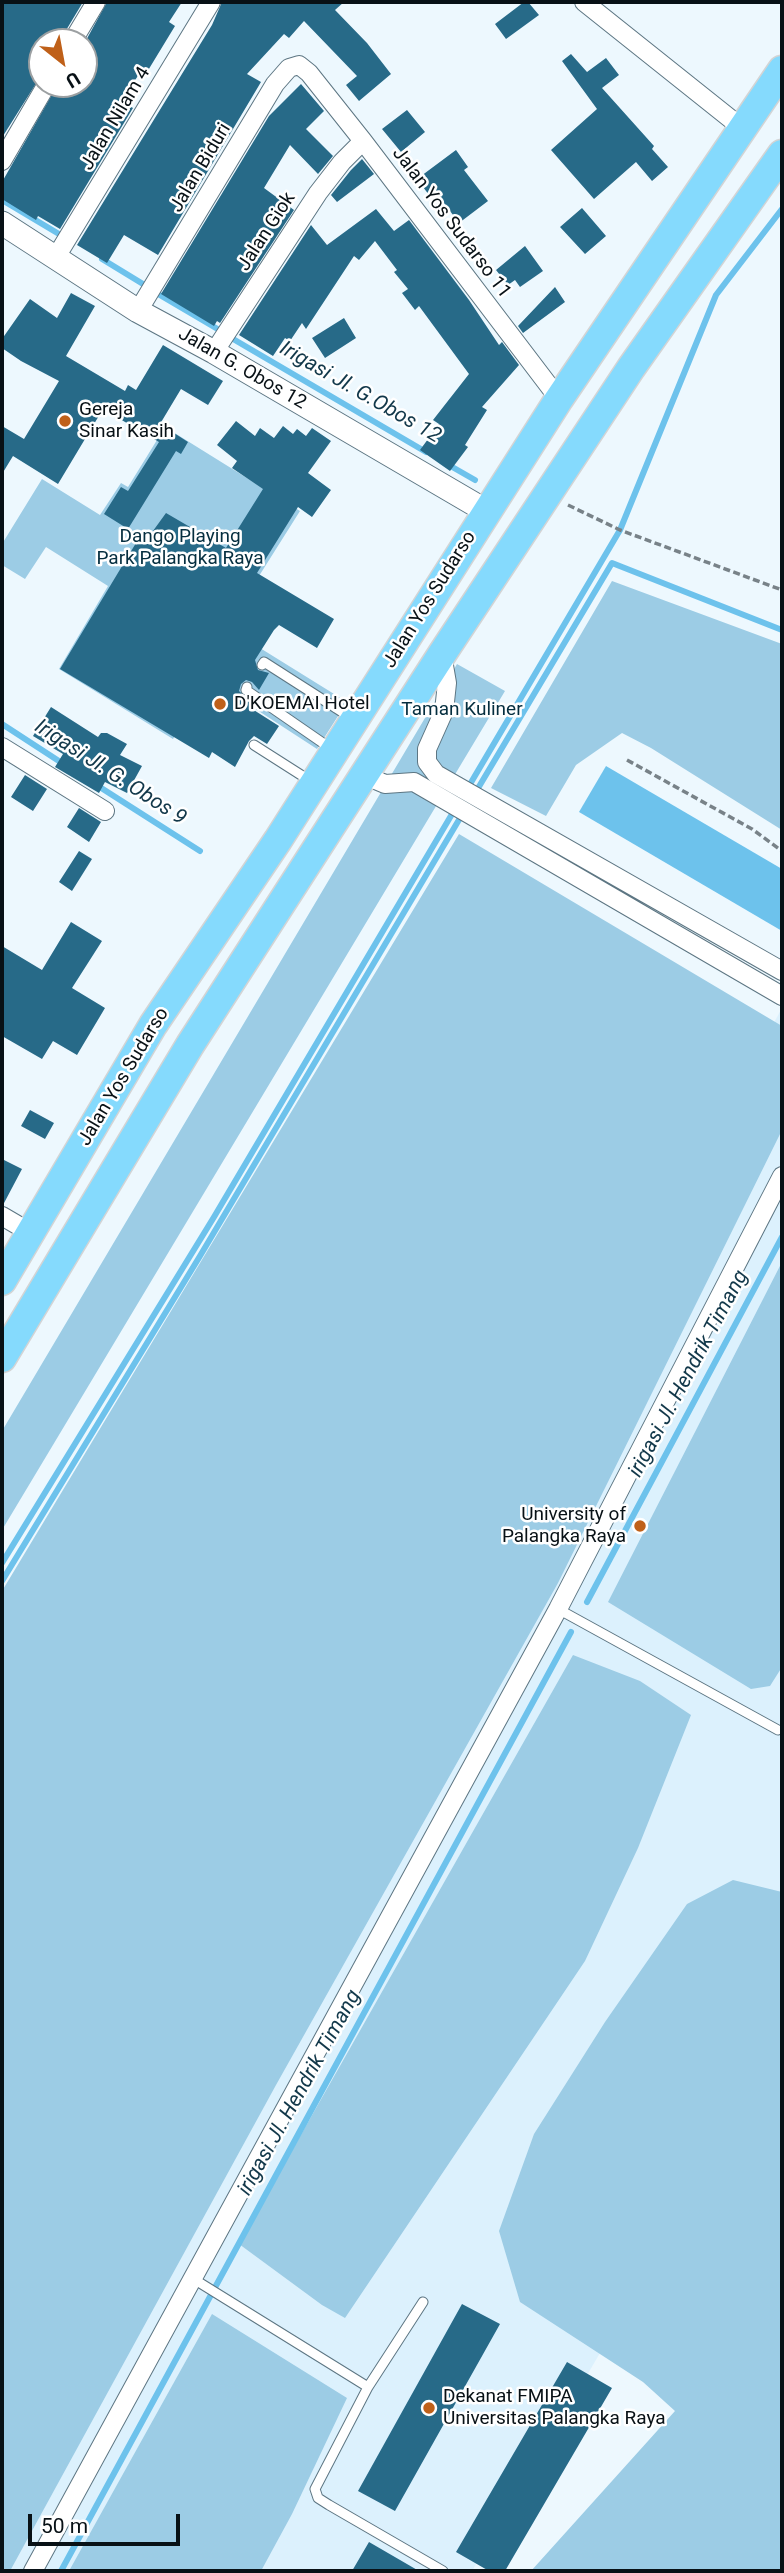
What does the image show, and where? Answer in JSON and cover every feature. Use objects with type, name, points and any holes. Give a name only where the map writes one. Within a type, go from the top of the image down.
[{"type":"main road","name":"Jalan Yos Sudarso","points":[[2,1281],[153,1025],[314,783],[559,399],[782,70]]},
{"type":"main road","name":"Jalan Yos Sudarso","points":[[2,1358],[190,1045],[366,776],[442,654],[677,300],[782,154]]},
{"type":"main road","points":[[642,279],[677,300]]},
{"type":"street","points":[[80,28],[96,2]]},
{"type":"street","name":"Jalan Nilam 4","points":[[56,257],[212,2]]},
{"type":"street","points":[[584,2],[742,128]]},
{"type":"street","name":"Jalan Biduri","points":[[138,311],[275,84],[285,71],[293,66],[299,65],[309,73]]},
{"type":"street","name":"Jalan Yos Sudarso 11","points":[[309,73],[559,399]]},
{"type":"street","points":[[2,161],[39,98]]},
{"type":"street","name":"Jalan Giok","points":[[214,352],[318,193],[342,162],[363,142]]},
{"type":"street","name":"Jalan G. Obos 12","points":[[2,223],[138,311],[214,352],[486,511]]},
{"type":"street","points":[[442,654],[447,682],[444,711],[427,749],[427,762],[436,774],[782,971]]},
{"type":"street","points":[[2,747],[105,811]]},
{"type":"street","points":[[366,776],[384,784],[414,782],[782,996]]},
{"type":"street","points":[[33,2571],[199,2281],[558,1609],[782,1176]]},
{"type":"street","points":[[2,1216],[30,1233]]},
{"type":"lane","points":[[262,665],[264,662],[354,719]]},
{"type":"lane","points":[[247,687],[246,690],[334,751]]},
{"type":"lane","points":[[254,745],[314,783]]},
{"type":"lane","points":[[558,1609],[778,1730]]},
{"type":"lane","points":[[199,2281],[369,2387]]},
{"type":"lane","points":[[423,2302],[369,2387],[315,2489],[318,2498],[443,2571]]},
{"type":"path","points":[[585,515],[782,590]]},
{"type":"path","points":[[627,760],[752,829],[782,851]]},
{"type":"shaded area","points":[[606,766],[782,869],[782,931],[579,812]]},
{"type":"shaded area","name":"University of Palangka Raya","points":[[782,1008],[782,2043],[472,2571],[2,2571],[2,2425]]},
{"type":"green space","name":"Dango Playing Park Palangka Raya","points":[[165,427],[300,511],[230,622],[260,648],[347,702],[317,749],[211,680],[173,739],[59,669],[108,586],[46,547],[25,579],[2,565],[2,544],[42,479],[100,515],[121,483],[128,487]]},
{"type":"green space","points":[[612,581],[782,644],[782,830],[651,748],[622,733],[576,765],[546,816],[491,788]]},
{"type":"green space","name":"Taman Kuliner","points":[[457,664],[505,691],[2,1530],[2,1431]]},
{"type":"green space","points":[[459,834],[782,1026],[782,1130],[558,1583],[276,2085],[10,2571],[2,2571],[2,1591]]},
{"type":"green space","points":[[782,1262],[782,1667],[770,1686],[751,1689],[608,1602]]},
{"type":"green space","points":[[573,1655],[640,1681],[691,1715],[638,1848],[585,1961],[345,2318],[322,2305],[239,2244]]},
{"type":"green space","points":[[733,1880],[782,1892],[782,2571],[531,2571],[675,2411],[643,2382],[520,2302],[499,2231],[534,2134],[605,2022],[687,1904]]},
{"type":"green space","points":[[212,2314],[347,2398],[292,2514],[261,2571],[69,2571]]},
{"type":"building","points":[[2,2],[83,2],[67,28],[28,28],[28,96],[3,136]]},
{"type":"building","points":[[107,2],[182,2],[169,22],[175,26],[144,77],[139,74],[122,101],[133,108],[60,229],[38,216],[36,220],[2,199],[2,182],[50,98],[98,98],[98,28],[93,28]]},
{"type":"building","points":[[222,2],[344,2],[335,10],[367,43],[391,74],[359,101],[346,85],[357,76],[304,21],[289,38],[284,34],[247,74],[261,82],[158,255],[124,235],[107,263],[77,245],[212,25]]},
{"type":"building","points":[[524,2],[528,2],[539,15],[506,39],[495,24]]},
{"type":"building","points":[[571,54],[587,72],[606,58],[619,75],[602,88],[654,146],[652,149],[668,167],[652,181],[636,162],[594,199],[551,150],[597,109],[562,61]]},
{"type":"building","points":[[301,84],[324,111],[306,129],[333,156],[318,174],[290,145],[264,188],[294,210],[220,323],[217,321],[214,326],[161,294],[269,116]]},
{"type":"building","points":[[407,110],[425,132],[401,152],[382,129]]},
{"type":"building","points":[[456,150],[468,167],[464,170],[488,201],[459,223],[435,191],[429,195],[417,179]]},
{"type":"building","points":[[362,159],[374,174],[337,202],[331,195]]},
{"type":"building","points":[[582,208],[606,236],[585,254],[560,227]]},
{"type":"building","points":[[376,209],[394,231],[409,220],[499,345],[502,342],[519,365],[482,407],[487,410],[465,445],[468,447],[450,471],[420,450],[439,424],[433,420],[469,374],[419,306],[415,310],[402,293],[408,289],[375,241],[359,260],[354,256],[306,329],[302,323],[290,341],[285,338],[273,356],[239,335],[311,225],[327,245]]},
{"type":"building","points":[[525,246],[543,271],[520,287],[515,280],[508,285],[496,270]]},
{"type":"building","points":[[555,287],[565,302],[523,333],[518,326]]},
{"type":"building","points":[[71,293],[95,306],[66,356],[125,391],[128,385],[136,390],[163,345],[223,381],[208,405],[181,389],[160,424],[188,442],[181,454],[176,451],[128,529],[104,514],[121,487],[128,491],[159,442],[103,409],[58,484],[13,456],[2,474],[2,426],[24,439],[59,381],[2,348],[2,339],[30,299],[57,318]]},
{"type":"building","points":[[344,318],[356,338],[325,358],[312,338]]},
{"type":"building","points":[[236,421],[255,436],[260,428],[274,438],[283,426],[293,434],[297,429],[306,436],[312,428],[331,441],[308,473],[331,490],[312,517],[298,507],[257,573],[334,619],[317,648],[279,625],[274,630],[255,660],[258,670],[269,673],[259,690],[246,680],[239,691],[251,702],[249,707],[279,726],[267,744],[254,736],[235,767],[212,752],[209,758],[60,669],[139,538],[145,542],[166,513],[226,548],[263,489],[232,468],[237,461],[217,445]]},
{"type":"building","points":[[51,707],[98,737],[101,733],[107,733],[127,744],[120,755],[142,766],[127,793],[105,782],[99,793],[55,767],[63,754],[33,736]]},
{"type":"building","points":[[25,775],[47,789],[33,811],[11,797]]},
{"type":"building","points":[[79,808],[101,822],[89,842],[67,827]]},
{"type":"building","points":[[79,851],[92,859],[72,891],[59,882]]},
{"type":"building","points":[[71,922],[102,941],[72,988],[105,1008],[77,1055],[53,1041],[42,1059],[2,1036],[2,946],[42,970]]},
{"type":"building","points":[[30,1110],[54,1123],[45,1139],[21,1126]]},
{"type":"building","points":[[2,1159],[22,1169],[3,1205],[2,1205]]},
{"type":"building","name":"Dekanat FMIPA Universitas Palangka Raya","points":[[462,2304],[500,2324],[395,2511],[358,2491]]},
{"type":"building","points":[[567,2362],[612,2388],[505,2571],[489,2571],[456,2552]]},
{"type":"building","points":[[369,2542],[419,2571],[352,2571]]},
{"type":"waterway","name":"Irigasi Jl. G.Obos 12","points":[[2,200],[64,237]]},
{"type":"waterway","points":[[466,791],[620,530],[716,295],[782,209]]},
{"type":"waterway","name":"Irigasi Jl. G.Obos 12","points":[[102,259],[143,284]]},
{"type":"waterway","name":"Irigasi Jl. G.Obos 12","points":[[153,291],[221,331]]},
{"type":"waterway","name":"Irigasi Jl. G.Obos 12","points":[[228,336],[426,452]]},
{"type":"waterway","name":"Irigasi Jl. G.Obos 12","points":[[447,464],[475,480]]},
{"type":"waterway","points":[[474,795],[612,563],[782,630]]},
{"type":"waterway","name":"Irigasi Jl. G. Obos 9","points":[[2,724],[65,765]]},
{"type":"waterway","name":"Irigasi Jl. G. Obos 9","points":[[95,784],[200,851]]},
{"type":"waterway","points":[[2,1563],[214,1217],[455,809]]},
{"type":"waterway","points":[[2,1581],[200,1256],[463,813]]},
{"type":"waterway","name":"irigasi Jl. Hendrik Timang","points":[[587,1602],[782,1237]]},
{"type":"waterway","name":"irigasi Jl. Hendrik Timang","points":[[61,2571],[571,1632]]},
{"type":"place","name":"Gereja Sinar Kasih","points":[[65,421]]},
{"type":"place","name":"D'KOEMAI Hotel","points":[[220,704]]},
{"type":"place","name":"University of Palangka Raya","points":[[640,1526]]},
{"type":"place","name":"Dekanat FMIPA Universitas Palangka Raya","points":[[429,2408]]}]
